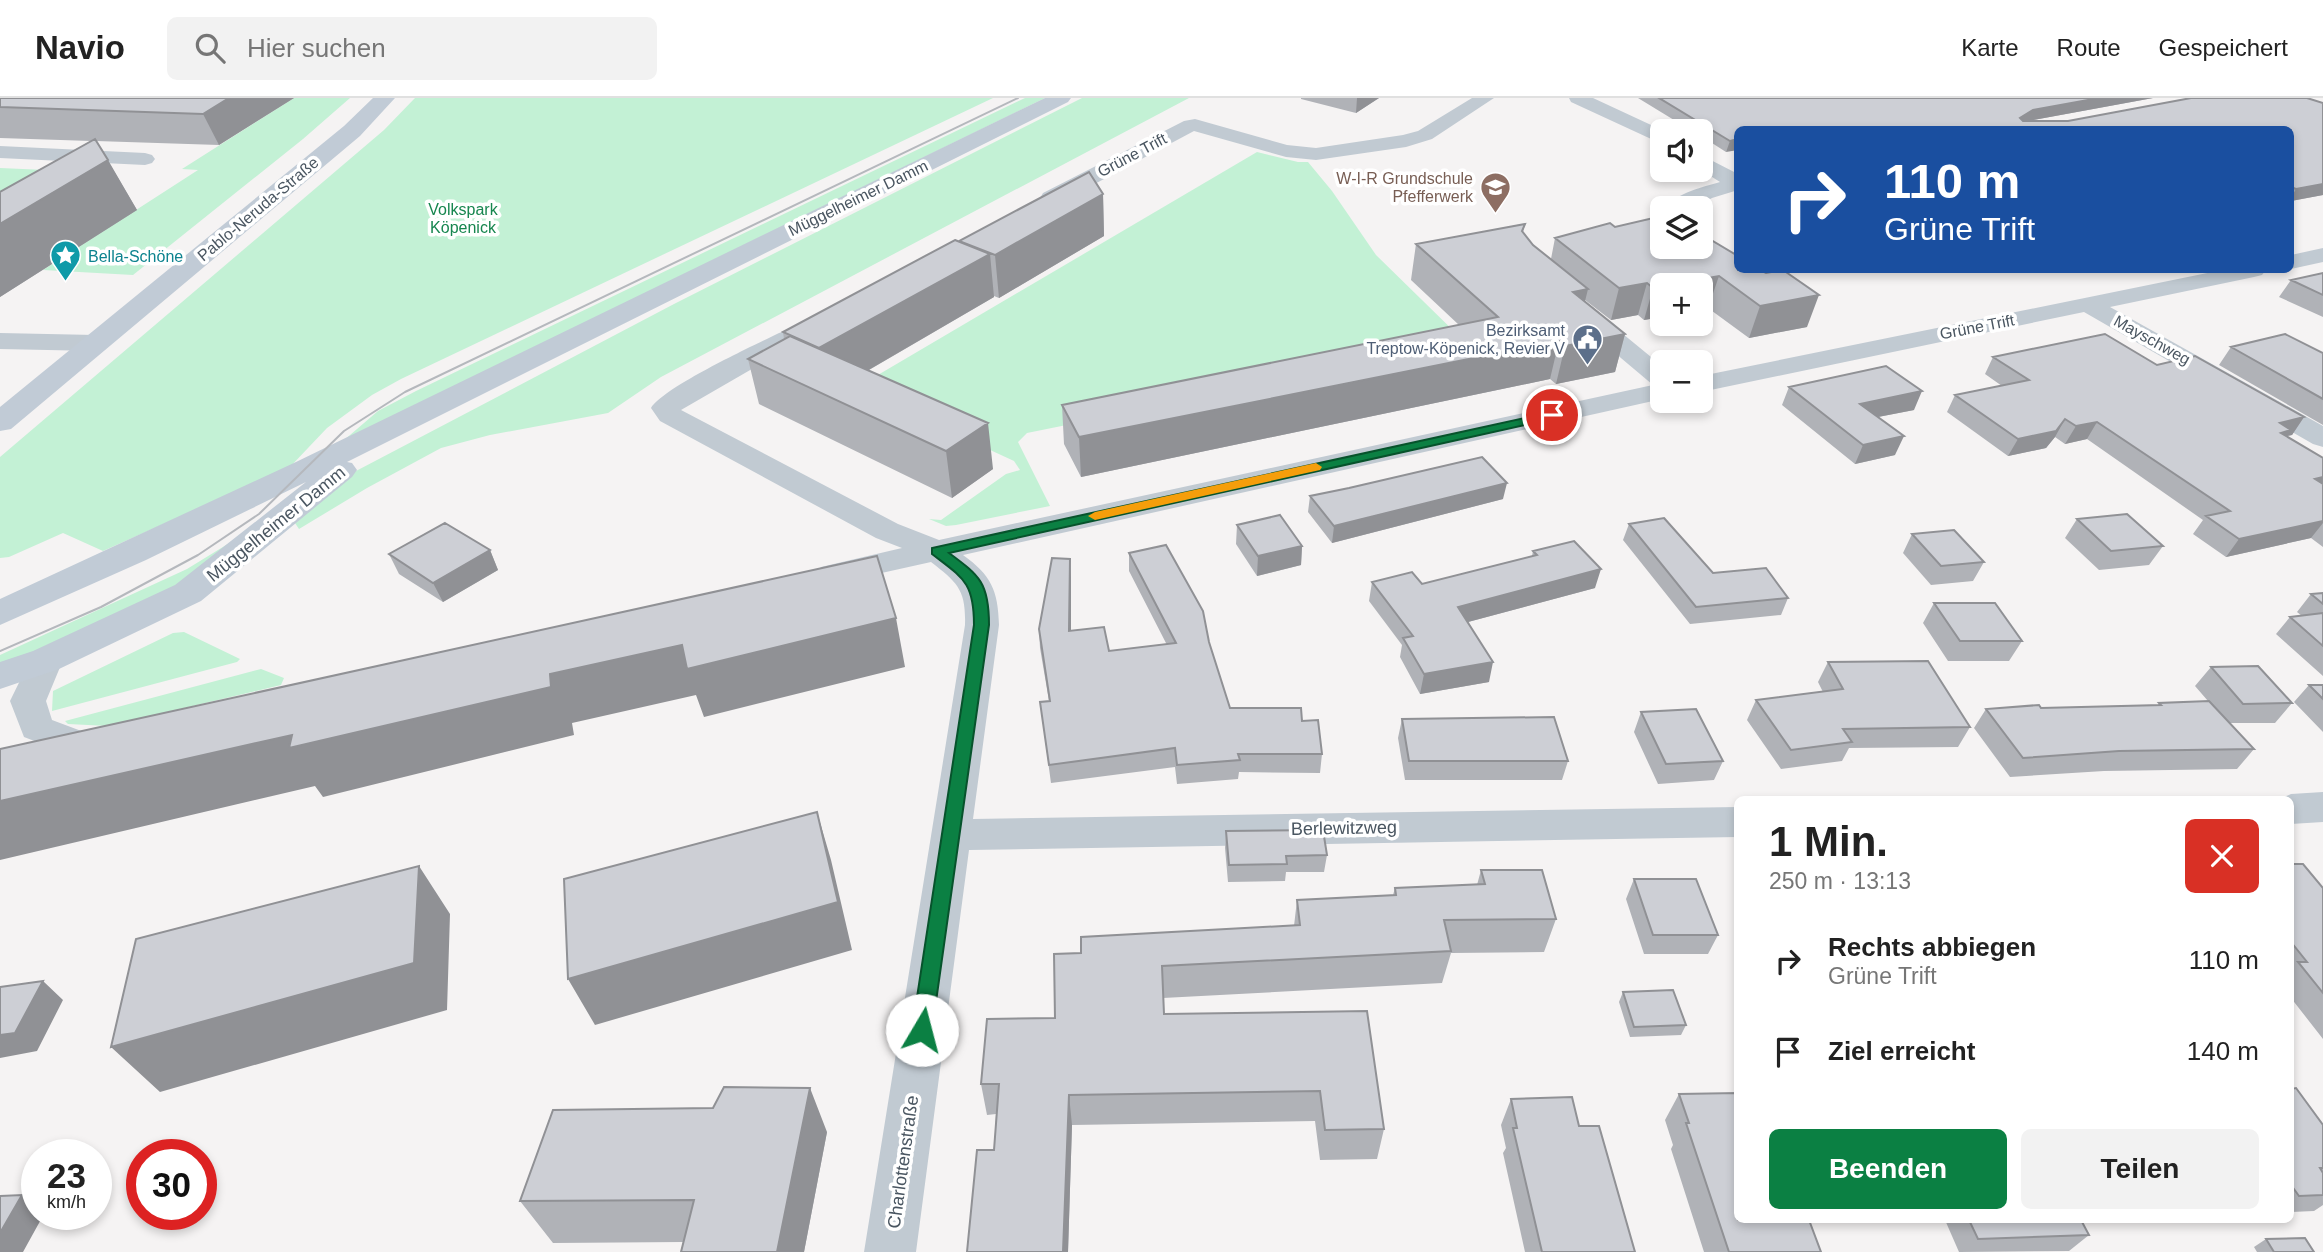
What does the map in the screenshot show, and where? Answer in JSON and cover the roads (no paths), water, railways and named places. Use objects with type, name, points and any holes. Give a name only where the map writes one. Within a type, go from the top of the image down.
[{"type":"main road","name":"Pablo-Neruda-Straße","points":[[0,422],[352,131],[385,98]]},
{"type":"main road","name":"Müggelheimer Damm","points":[[0,612],[134,552],[1061,98]]},
{"type":"main road","name":"Müggelheimer Damm","points":[[0,676],[46,660],[188,593],[323,482],[357,459],[620,327],[654,298]]},
{"type":"street","name":"Grüne Trift","points":[[1036,206],[1184,127],[1195,125],[1286,151],[1316,154],[1406,141],[1425,135],[1485,98]]},
{"type":"street","points":[[1578,98],[1650,132]]},
{"type":"street","points":[[0,152],[145,159]]},
{"type":"street","points":[[1713,168],[1734,181]]},
{"type":"street","points":[[1699,196],[1734,184]]},
{"type":"street","points":[[2294,260],[2323,255]]},
{"type":"street","name":"Grüne Trift","points":[[1713,382],[2239,273]]},
{"type":"street","points":[[1572,304],[1650,369]]},
{"type":"street","name":"Mayschweg","points":[[2089,305],[2323,438]]},
{"type":"street","points":[[806,329],[683,395],[665,408],[670,415],[878,526],[937,551]]},
{"type":"street","points":[[0,341],[95,343]]},
{"type":"street","points":[[808,579],[1650,394]]},
{"type":"street","name":"Charlottenstraße","points":[[890,1252],[982,625],[982,606],[972,578],[937,551]]},
{"type":"street","points":[[19,753],[84,739],[37,728],[28,701],[46,660]]},
{"type":"street","points":[[2294,809],[2323,807]]},
{"type":"street","name":"Berlewitzweg","points":[[950,835],[1734,822]]},
{"type":"tram line","points":[[0,651],[101,607],[198,555],[259,514],[344,431],[405,392],[1018,98]]},
{"type":"place","name":"W-I-R Grundschule Pfefferwerk","points":[[1496,214]]},
{"type":"place","name":"Bella-Schöne","points":[[65,283]]},
{"type":"place","name":"Bezirksamt Treptow-Köpenick, Revier V","points":[[1588,366]]},
{"type":"park label","name":"Volkspark Köpenick","points":[[463,218]]}]
